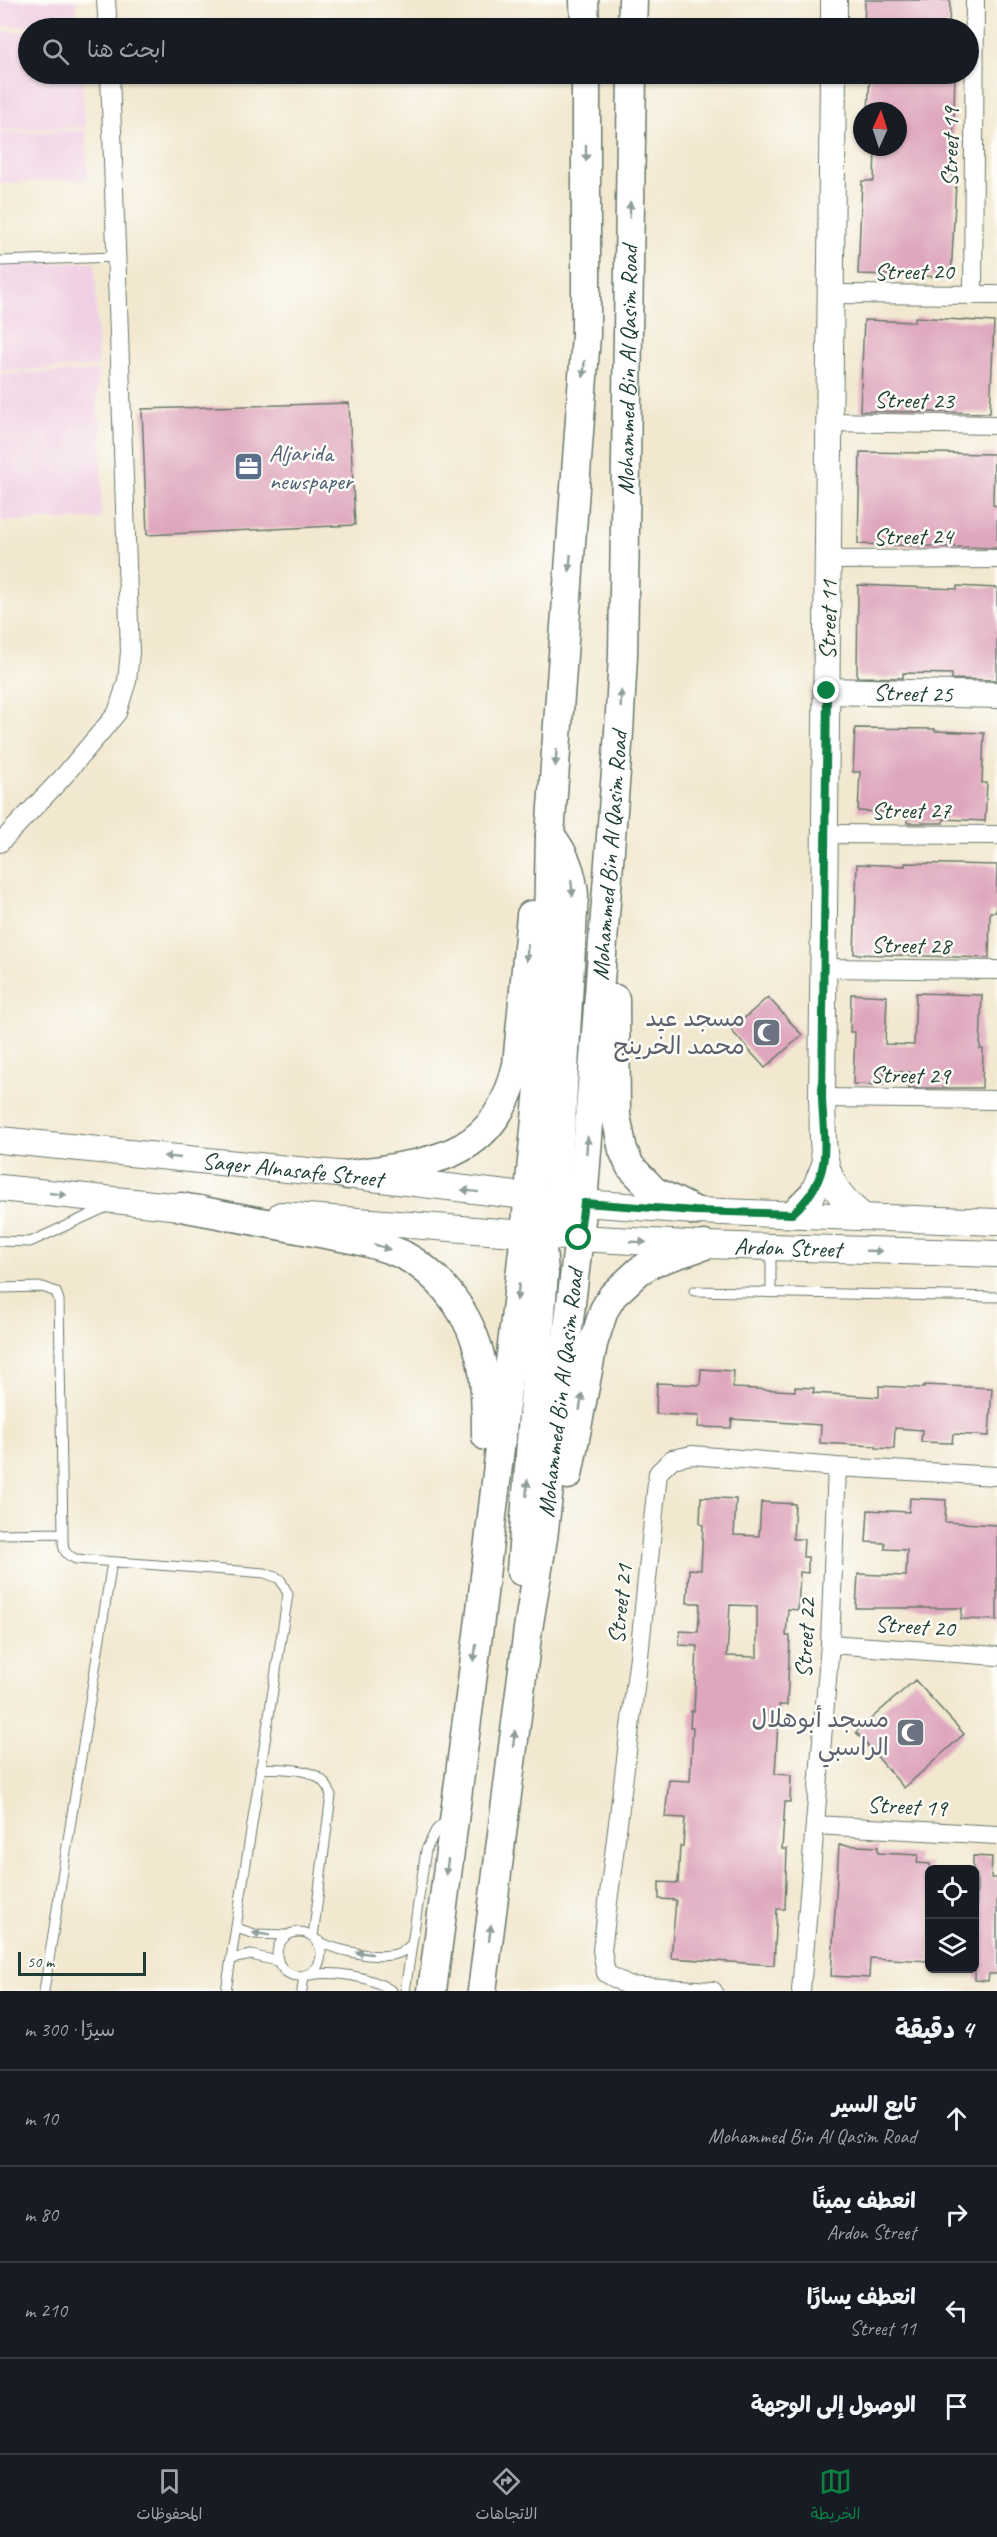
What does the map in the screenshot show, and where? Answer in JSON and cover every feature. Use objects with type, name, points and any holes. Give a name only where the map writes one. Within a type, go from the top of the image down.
[{"type":"main road","points":[[583,0],[584,18]]},
{"type":"main road","points":[[632,18],[633,0]]},
{"type":"main road","points":[[834,0],[834,18]]},
{"type":"main road","name":"Mohammed Bin Al Qasim Road","points":[[528,1198],[546,1015],[550,835],[586,335],[585,84]]},
{"type":"main road","name":"Mohammed Bin Al Qasim Road","points":[[571,1202],[609,866],[622,655],[632,84]]},
{"type":"main road","name":"Street 11","points":[[833,84],[822,1098],[825,1166],[838,1194],[861,1215]]},
{"type":"main road","points":[[586,335],[599,322],[606,320],[612,322],[620,332],[609,587],[612,622],[622,655]]},
{"type":"main road","name":"Street 25","points":[[827,691],[997,694]]},
{"type":"main road","points":[[347,1175],[434,1161],[455,1153],[474,1141],[503,1107],[512,1086],[517,1065],[536,874],[550,835]]},
{"type":"main road","points":[[550,835],[569,869],[574,895],[571,1202],[561,1215],[568,1228],[579,1238]]},
{"type":"main road","points":[[609,866],[615,916],[618,1133],[630,1166],[641,1179],[669,1200],[695,1211]]},
{"type":"main road","name":"Saqer Alnasafe Street","points":[[0,1140],[347,1175],[571,1202]]},
{"type":"main road","name":"Street 11","points":[[792,1214],[813,1193],[825,1166]]},
{"type":"main road","name":"Saqer Alnasafe Street","points":[[0,1188],[181,1207],[579,1238]]},
{"type":"main road","points":[[528,1198],[533,1235],[544,1282],[520,1584],[528,1629]]},
{"type":"main road","name":"Ardon Street","points":[[571,1202],[695,1211],[861,1215],[997,1222]]},
{"type":"main road","points":[[181,1207],[385,1247],[424,1269],[441,1283],[452,1298],[472,1331],[483,1370],[486,1445],[478,1556],[480,1619]]},
{"type":"main road","points":[[943,1253],[950,1249],[955,1233],[944,1221]]},
{"type":"main road","points":[[997,1234],[997,1244]]},
{"type":"main road","points":[[432,1991],[453,1817],[533,1235]]},
{"type":"main road","name":"Mohammed Bin Al Qasim Road","points":[[482,1991],[528,1629],[543,1538],[579,1238]]},
{"type":"main road","name":"Ardon Street","points":[[579,1238],[771,1248],[997,1254]]},
{"type":"main road","points":[[543,1538],[557,1513],[566,1485],[593,1344],[604,1310],[619,1288],[639,1271],[654,1262],[705,1245]]},
{"type":"street","points":[[106,0],[107,18]]},
{"type":"street","name":"Street 19","points":[[975,0],[975,18]]},
{"type":"street","points":[[0,843],[63,777],[117,712],[127,681],[130,652],[110,84]]},
{"type":"street","name":"Street 19","points":[[973,295],[974,84]]},
{"type":"street","name":"Street 20","points":[[831,294],[997,295]]},
{"type":"street","name":"Street 23","points":[[830,422],[997,425]]},
{"type":"street","name":"Street 24","points":[[828,560],[997,559]]},
{"type":"street","name":"Street 27","points":[[825,834],[997,835]]},
{"type":"street","name":"Street 28","points":[[824,968],[997,970]]},
{"type":"street","name":"Street 29","points":[[822,1098],[997,1100]]},
{"type":"street","name":"Street 21","points":[[713,1991],[628,1986],[606,1973],[602,1950],[639,1656],[658,1473],[672,1459],[692,1455],[837,1467],[997,1476]]},
{"type":"street","name":"Street 22","points":[[801,1991],[830,1644],[837,1467]]},
{"type":"street","name":"Street 20","points":[[830,1644],[997,1656]]},
{"type":"street","name":"Street 19","points":[[815,1825],[997,1835]]},
{"type":"lane","points":[[0,261],[116,257]]},
{"type":"lane","points":[[0,1241],[30,1242],[120,1201]]},
{"type":"lane","points":[[771,1248],[771,1292]]},
{"type":"lane","points":[[0,1288],[43,1287],[56,1292],[59,1300],[63,1550],[67,1556],[76,1559],[265,1573],[280,1579],[288,1594],[226,1991]]},
{"type":"lane","points":[[694,1291],[997,1297]]},
{"type":"lane","points":[[0,1534],[63,1533]]},
{"type":"lane","points":[[44,1991],[111,1562]]},
{"type":"lane","points":[[260,1768],[315,1774],[326,1783],[331,1795],[314,1938],[321,1952],[321,1959],[314,1971],[306,1975],[302,1991]]},
{"type":"lane","points":[[405,1991],[428,1843],[436,1830],[453,1817]]},
{"type":"lane","points":[[236,1928],[255,1934],[286,1935],[300,1932],[338,1949],[382,1956],[399,1953],[412,1944]]},
{"type":"lane","points":[[286,1935],[277,1950],[277,1961],[280,1967],[291,1975],[326,1973],[345,1976],[375,1982],[392,1991]]},
{"type":"lane","points":[[231,1959],[260,1956],[277,1961]]},
{"type":"shaded area","points":[[0,0],[76,0],[77,18],[18,18],[18,26],[0,27]]},
{"type":"shaded area","points":[[18,31],[18,84],[83,84],[85,127],[0,130],[0,32]]},
{"type":"shaded area","points":[[86,130],[88,179],[0,183],[0,133]]},
{"type":"shaded area","points":[[95,262],[98,367],[0,371],[0,265]]},
{"type":"shaded area","points":[[98,371],[97,418],[102,418],[101,519],[0,521],[0,374]]},
{"type":"building","points":[[865,0],[950,0],[949,18],[864,18]]},
{"type":"building","points":[[869,84],[955,84],[952,183],[956,183],[951,277],[858,274],[862,181],[874,181],[875,156],[907,156],[907,102],[868,102]]},
{"type":"building","points":[[915,317],[994,322],[990,413],[860,411],[864,320],[915,322]]},
{"type":"building","name":"Aljarida newspaper","points":[[349,403],[355,525],[147,535],[142,409]]},
{"type":"building","points":[[860,452],[994,454],[993,505],[997,506],[997,548],[858,544]]},
{"type":"building","points":[[858,585],[957,589],[957,586],[997,588],[997,680],[952,679],[952,674],[903,673],[903,678],[857,677]]},
{"type":"building","points":[[855,728],[935,729],[935,731],[984,733],[982,783],[987,783],[985,821],[944,819],[943,823],[907,823],[908,813],[858,811],[860,772],[853,772]]},
{"type":"building","points":[[905,863],[997,865],[996,912],[990,912],[989,958],[854,954],[857,864],[905,866]]},
{"type":"building","points":[[916,993],[982,995],[980,1049],[983,1049],[982,1088],[909,1088],[910,1072],[884,1071],[883,1085],[853,1084],[855,1032],[850,1032],[851,994],[887,996],[885,1044],[914,1045]]},
{"type":"building","name":"مسجد عيد محمد الخرينج","points":[[768,997],[802,1035],[765,1068],[731,1030]]},
{"type":"building","points":[[701,1369],[734,1371],[733,1388],[795,1391],[795,1387],[814,1388],[813,1393],[879,1397],[879,1386],[992,1388],[989,1436],[953,1434],[952,1443],[921,1442],[922,1430],[895,1428],[894,1449],[876,1448],[876,1446],[820,1443],[821,1425],[732,1419],[731,1428],[698,1427],[699,1416],[656,1414],[657,1383],[700,1385]]},
{"type":"building","points":[[701,1497],[736,1499],[734,1535],[759,1536],[761,1502],[795,1504],[793,1539],[804,1539],[803,1557],[808,1557],[808,1573],[800,1572],[798,1610],[788,1609],[786,1636],[790,1636],[787,1705],[779,1705],[775,1774],[791,1775],[790,1802],[785,1802],[782,1849],[787,1849],[785,1909],[777,1909],[774,1965],[671,1958],[676,1900],[659,1899],[659,1882],[678,1883],[680,1846],[683,1846],[685,1818],[665,1817],[669,1780],[690,1781],[693,1727],[690,1727],[691,1711],[694,1711],[697,1646],[679,1645],[680,1631],[698,1632],[700,1603],[687,1603],[689,1569],[701,1570],[703,1525],[700,1524]],"holes":[[[730,1605],[757,1606],[757,1657],[727,1656]]]},
{"type":"building","points":[[910,1498],[946,1500],[945,1522],[997,1525],[997,1620],[961,1619],[962,1608],[856,1608],[858,1574],[906,1576],[907,1550],[885,1549],[885,1543],[866,1542],[868,1510],[909,1512]]},
{"type":"building","name":"مسجد أبوهلال الراسبي","points":[[915,1680],[964,1734],[904,1788],[856,1732]]},
{"type":"building","points":[[839,1845],[878,1847],[878,1853],[918,1855],[917,1863],[930,1864],[925,1865],[925,1961],[870,1958],[869,1978],[831,1976]]},
{"type":"building","points":[[973,1856],[992,1857],[991,1878],[997,1878],[997,1974],[989,1974],[988,1981],[975,1980],[975,1973],[979,1973],[979,1865],[973,1865]]},
{"type":"place","name":"Aljarida newspaper","points":[[248,467]]},
{"type":"place","name":"مسجد عيد محمد الخرينج","points":[[766,1032]]},
{"type":"place","name":"مسجد أبوهلال الراسبي","points":[[910,1733]]},
{"type":"route","points":[[579,1238],[584,1203],[695,1211],[792,1214],[804,1204],[820,1180],[825,1166],[822,1098],[827,691]]}]
